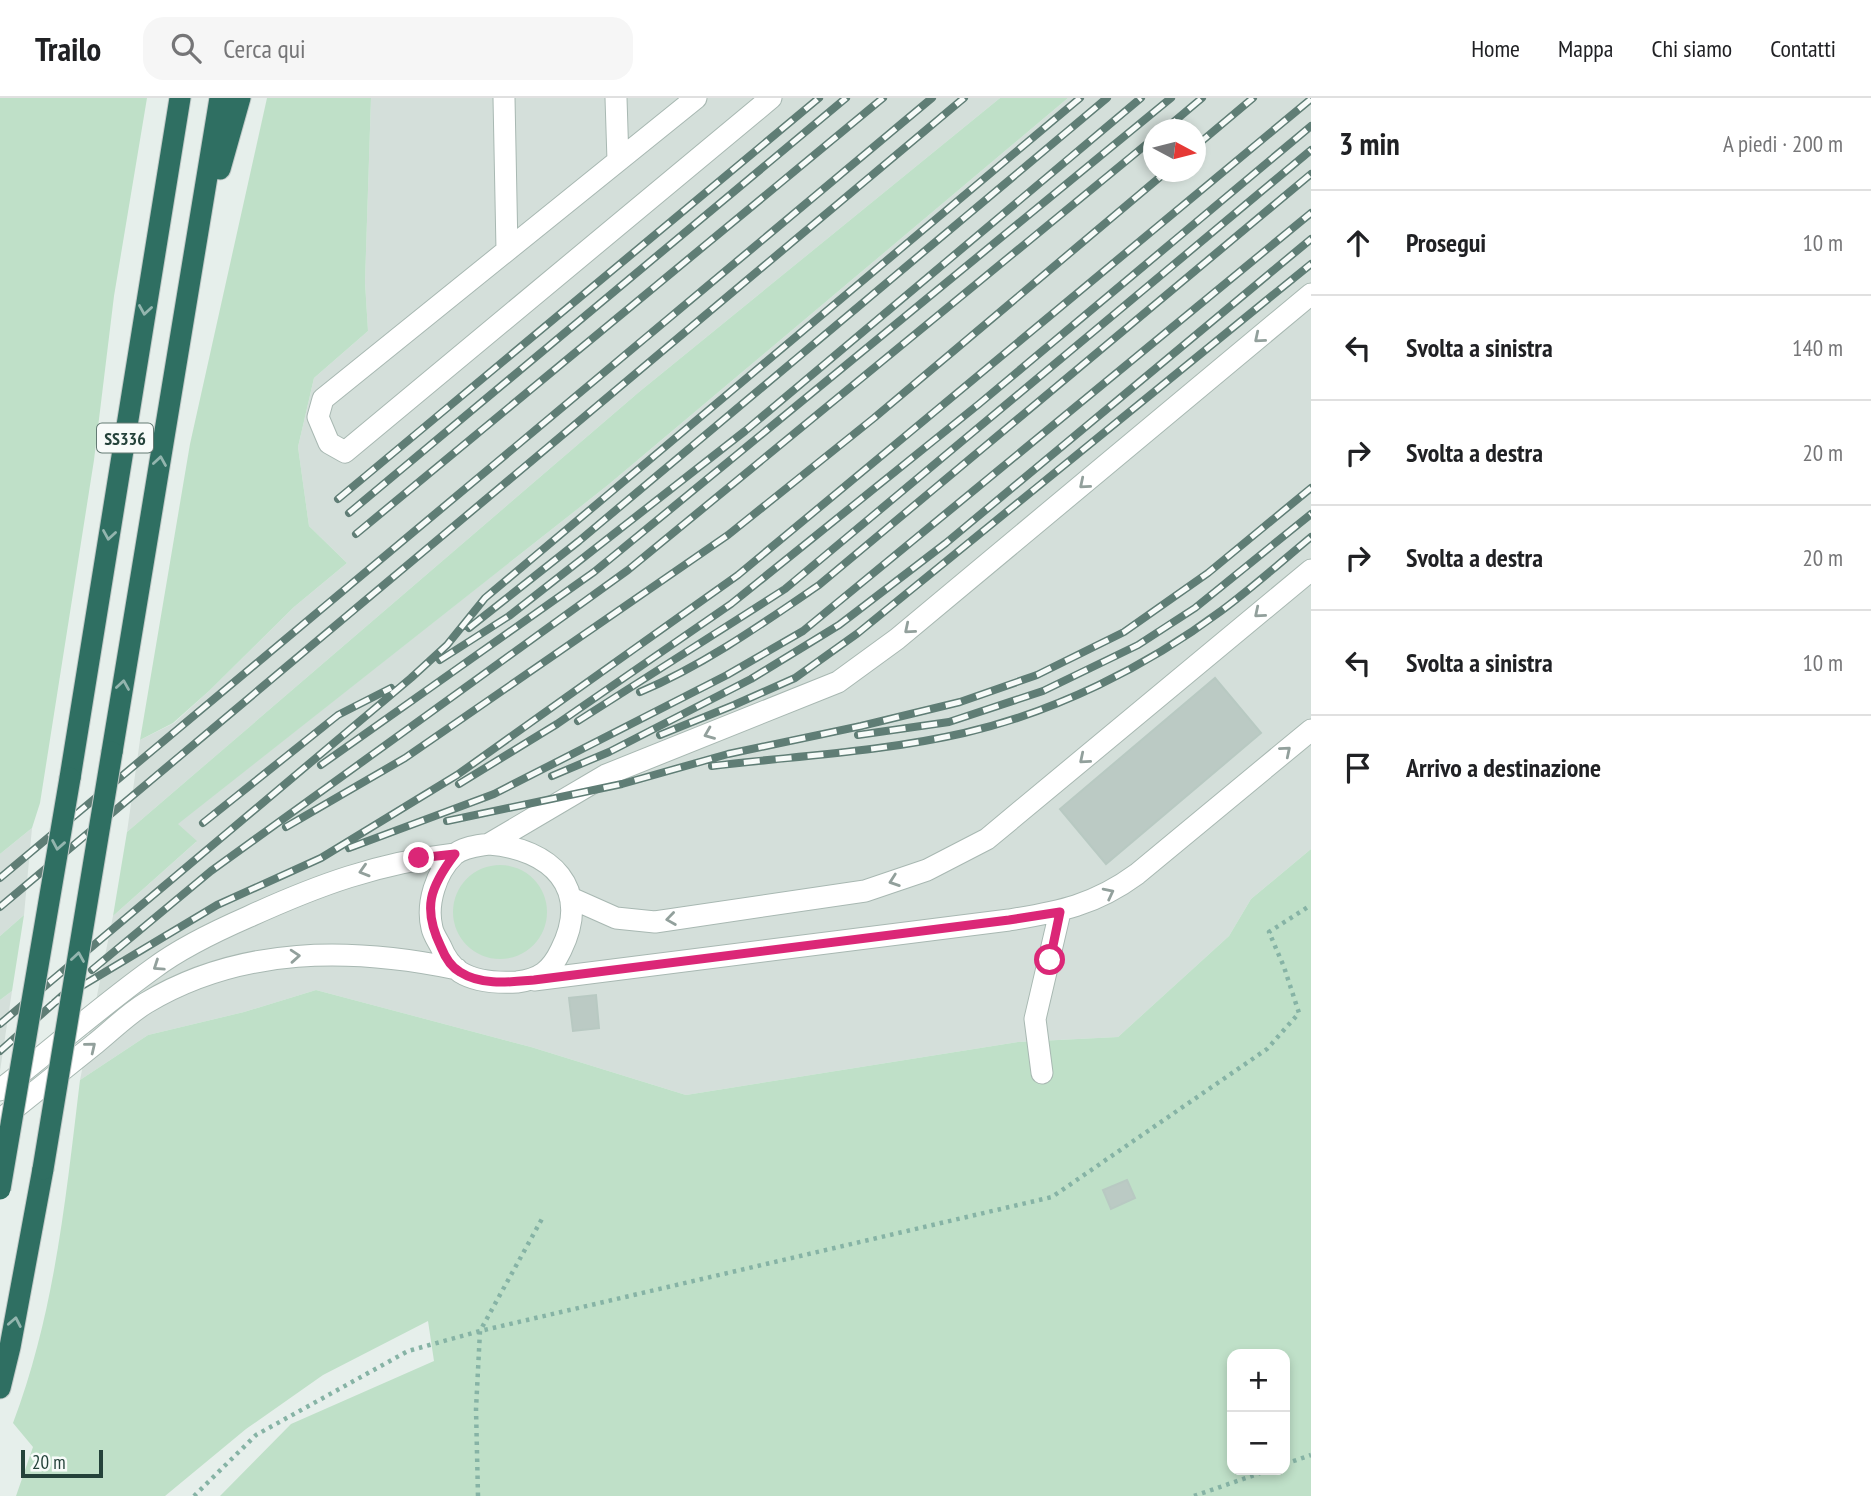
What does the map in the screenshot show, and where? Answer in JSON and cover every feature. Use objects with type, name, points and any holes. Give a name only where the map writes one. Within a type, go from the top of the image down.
[{"type":"highway","points":[[152,267],[168,98]]},
{"type":"highway","name":"SS336","points":[[0,1189],[70,778],[180,98]]},
{"type":"highway","name":"SS336","points":[[0,1388],[43,1169],[219,98]]},
{"type":"highway","points":[[191,272],[240,98]]},
{"type":"lane","points":[[503,98],[507,250]]},
{"type":"lane","points":[[616,98],[618,161]]},
{"type":"lane","points":[[696,98],[323,399],[318,417],[329,443],[345,452],[771,98]]},
{"type":"lane","points":[[489,844],[606,775],[838,682],[897,639],[1311,294]]},
{"type":"lane","points":[[571,898],[616,918],[655,922],[865,891],[927,870],[987,839],[1311,570]]},
{"type":"lane","points":[[0,1120],[144,1005],[174,987],[237,965],[276,957],[318,954],[369,957],[457,969],[482,980],[504,983],[1009,920],[1078,907],[1117,889],[1311,730]]},
{"type":"lane","points":[[0,1090],[156,966],[220,930],[280,902],[353,874],[396,863],[455,854],[469,847],[489,844],[514,846],[552,866],[565,881],[571,898],[572,923],[554,964],[534,980]]},
{"type":"lane","points":[[455,854],[439,875],[430,898],[432,928],[446,958],[457,969]]},
{"type":"lane","points":[[1042,1073],[1035,1019],[1060,912]]},
{"type":"path","points":[[194,1496],[256,1435],[408,1350],[1052,1197],[1267,1049],[1299,1013],[1269,932],[1311,905]]},
{"type":"path","points":[[478,1496],[476,1409],[480,1331],[543,1217]]},
{"type":"path","points":[[1290,1462],[1311,1455]]},
{"type":"path","points":[[1194,1496],[1255,1475]]},
{"type":"shaded area","points":[[371,98],[1000,98],[639,392],[127,832],[140,740],[174,723],[294,607],[347,563],[309,526],[298,447],[314,378],[368,331],[365,282]]},
{"type":"shaded area","points":[[1068,98],[1311,98],[1311,849],[1251,899],[1229,936],[1118,1037],[1018,1042],[686,1095],[531,1047],[316,990],[244,1012],[148,1035],[80,1080],[113,916],[196,842],[177,824],[608,485]]},
{"type":"shaded area","points":[[32,828],[24,915],[0,936],[0,854]]},
{"type":"shaded area","points":[[12,991],[0,1071],[0,1000]]},
{"type":"green space","points":[[0,98],[147,98],[114,296],[94,460],[40,803],[32,828],[0,854]]},
{"type":"green space","points":[[267,98],[371,98],[365,282],[368,331],[314,378],[298,447],[309,526],[347,563],[294,607],[173,723],[140,740],[190,444]]},
{"type":"green space","points":[[1000,98],[1068,98],[608,485],[178,824],[197,841],[113,916],[127,832],[639,392]]},
{"type":"green space","points":[[1311,849],[1311,1496],[220,1496],[291,1424],[434,1361],[428,1321],[323,1375],[246,1429],[165,1496],[16,1496],[33,1447],[13,1423],[39,1339],[49,1296],[64,1210],[80,1080],[148,1035],[244,1012],[316,990],[531,1047],[686,1095],[1018,1042],[1118,1037],[1229,936],[1251,899]]},
{"type":"green space","points":[[500,865],[518,869],[533,879],[543,894],[547,912],[543,930],[533,945],[518,955],[500,959],[482,955],[467,945],[457,930],[453,912],[457,894],[467,879],[482,869]]},
{"type":"green space","points":[[24,915],[12,991],[0,1000],[0,936]]},
{"type":"building","points":[[1215,678],[1261,733],[1106,864],[1060,809]]},
{"type":"building","points":[[596,995],[599,1028],[573,1031],[569,998]]},
{"type":"building","points":[[1127,1180],[1135,1198],[1111,1209],[1103,1190]]},
{"type":"railway","points":[[338,499],[819,98]]},
{"type":"railway","points":[[349,513],[846,98]]},
{"type":"railway","points":[[356,534],[883,98]]},
{"type":"railway","points":[[0,878],[932,98]]},
{"type":"railway","points":[[0,907],[964,98]]},
{"type":"railway","points":[[0,1024],[411,678],[447,645],[485,598],[1080,98]]},
{"type":"railway","points":[[469,628],[579,541],[1107,98]]},
{"type":"railway","points":[[440,660],[509,616],[745,431],[1141,98]]},
{"type":"railway","points":[[321,765],[594,572],[1171,98]]},
{"type":"railway","points":[[1177,119],[1202,98]]},
{"type":"railway","points":[[1206,138],[1253,98]]},
{"type":"railway","points":[[55,1002],[217,905],[321,858],[457,775],[738,575],[1311,99]]},
{"type":"railway","points":[[459,784],[557,724],[731,604],[979,404],[1311,126]]},
{"type":"railway","points":[[92,970],[211,871],[628,570],[1143,147]]},
{"type":"railway","points":[[578,721],[785,589],[1311,150]]},
{"type":"railway","points":[[640,692],[710,657],[819,585],[1311,174]]},
{"type":"railway","points":[[286,827],[405,758],[728,535],[874,418],[1154,182]]},
{"type":"railway","points":[[349,848],[494,794],[727,675],[803,631],[1311,213]]},
{"type":"railway","points":[[552,776],[609,752],[751,679],[839,625],[946,543],[1311,239]]},
{"type":"railway","points":[[660,735],[795,678],[858,633],[1311,264]]},
{"type":"railway","points":[[447,821],[622,784],[728,754],[960,702],[1037,675],[1124,632],[1208,573],[1311,488]]},
{"type":"railway","points":[[858,735],[949,722],[1043,691],[1138,645],[1195,608],[1311,514]]},
{"type":"railway","points":[[712,766],[901,745],[964,733],[1032,713],[1098,685],[1162,651],[1233,602],[1311,537]]},
{"type":"railway","points":[[203,823],[338,715],[391,688]]},
{"type":"railway","points":[[0,1051],[63,995]]},
{"type":"route","points":[[419,858],[455,854],[439,875],[430,898],[432,928],[446,958],[460,972],[482,980],[504,983],[534,980],[1060,912],[1050,960]]}]
